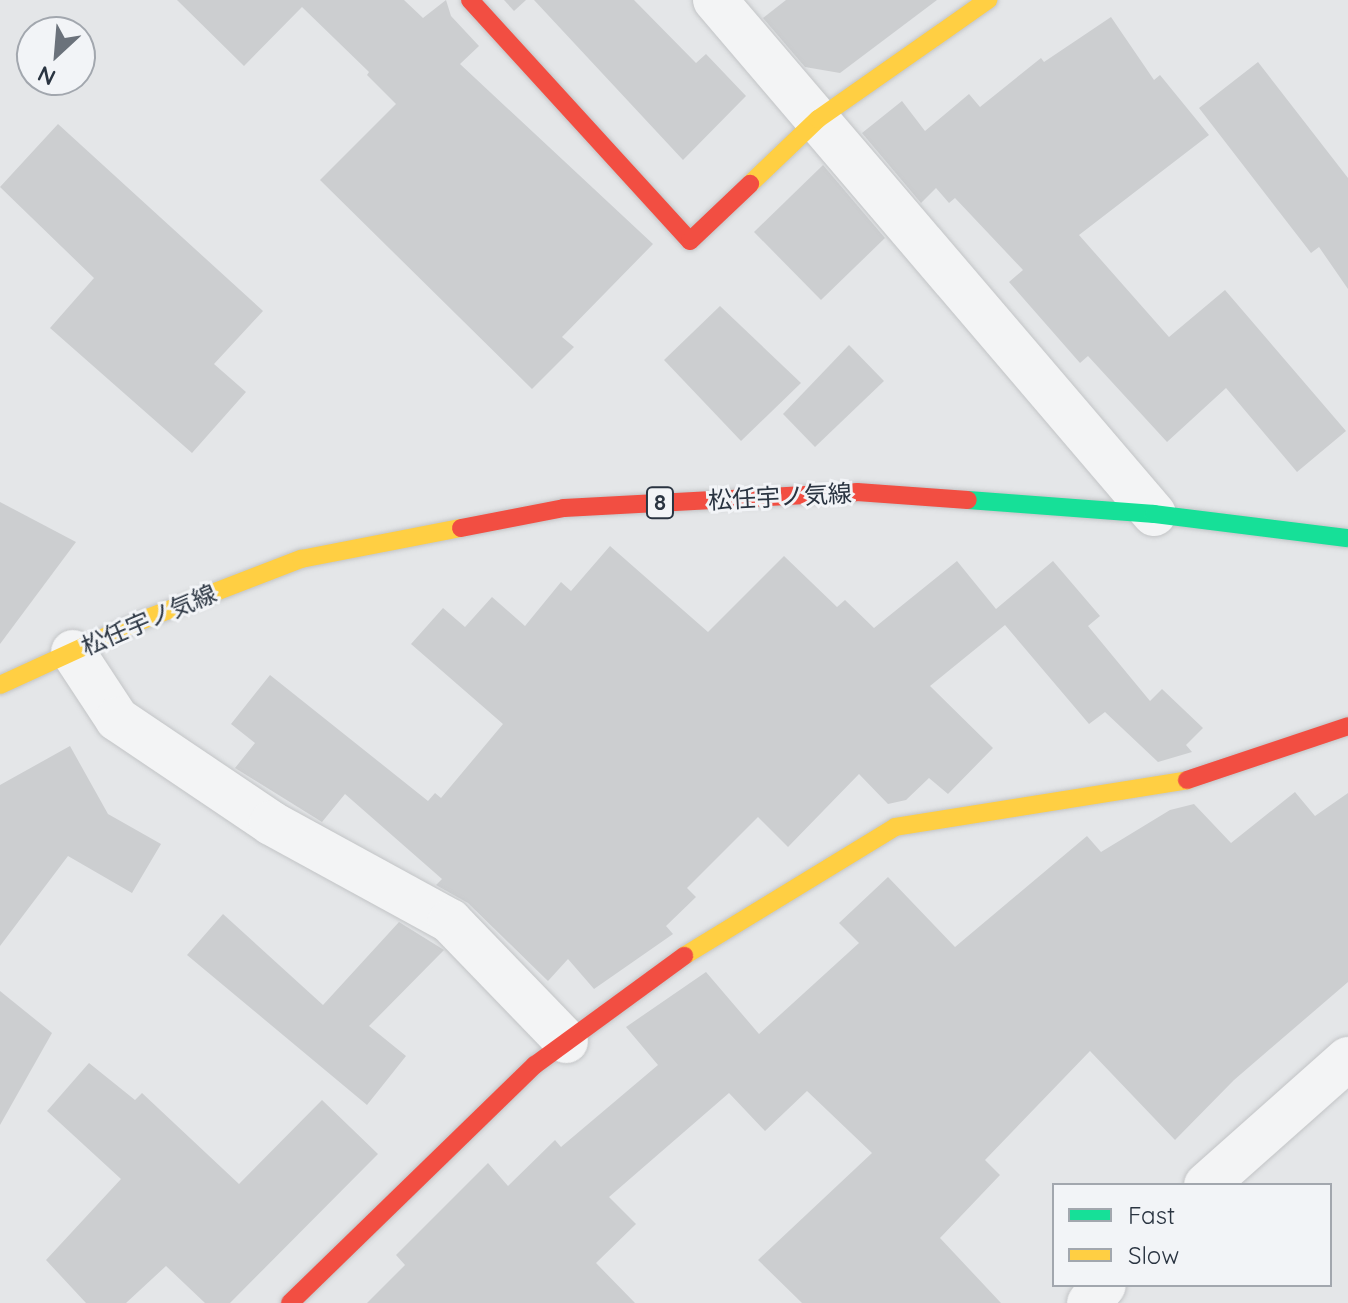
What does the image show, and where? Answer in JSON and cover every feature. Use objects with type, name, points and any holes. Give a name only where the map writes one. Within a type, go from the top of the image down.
[{"type":"street","points":[[470,0],[690,241],[818,119],[988,0]]},
{"type":"street","points":[[715,0],[1154,514]]},
{"type":"street","name":"松任宇ノ気線","points":[[0,685],[301,559],[564,508],[857,492],[1154,514],[1348,538]]},
{"type":"street","points":[[73,652],[117,719],[271,823],[450,921],[566,1041]]},
{"type":"street","points":[[290,1303],[535,1065],[652,976],[895,827],[1176,784],[1348,726]]},
{"type":"street","points":[[1208,1183],[1348,1059]]},
{"type":"street","points":[[1089,1303],[1102,1287]]},
{"type":"building","points":[[177,0],[404,0],[423,18],[446,0],[451,16],[479,46],[460,64],[653,244],[562,337],[574,347],[532,389],[320,180],[396,104],[367,75],[369,72],[302,7],[244,66]]},
{"type":"building","points":[[504,0],[526,0],[514,11]]},
{"type":"building","points":[[534,0],[634,0],[696,63],[706,54],[746,96],[683,160]]},
{"type":"building","points":[[786,0],[937,0],[840,73],[805,67],[763,18]]},
{"type":"building","points":[[1111,17],[1154,80],[1160,75],[1209,135],[1079,235],[1169,337],[1225,290],[1346,431],[1297,472],[1226,388],[1167,442],[1088,356],[1080,363],[1009,282],[1023,270],[955,198],[949,203],[936,188],[921,203],[862,133],[902,101],[925,131],[969,94],[980,107],[1041,58],[1044,62]]},
{"type":"building","points":[[1258,62],[1348,178],[1348,289],[1319,247],[1311,253],[1199,108]]},
{"type":"building","points":[[58,124],[263,311],[214,364],[246,392],[192,453],[50,328],[94,278],[0,187]]},
{"type":"building","points":[[823,165],[885,238],[821,300],[754,232]]},
{"type":"building","points":[[720,306],[801,383],[741,441],[664,360]]},
{"type":"building","points":[[849,345],[884,381],[815,447],[783,414]]},
{"type":"building","points":[[0,502],[76,542],[0,644]]},
{"type":"building","points":[[610,546],[708,632],[784,556],[837,607],[845,600],[874,628],[957,561],[996,609],[1053,561],[1100,616],[1088,626],[1150,701],[1162,689],[1203,728],[1186,745],[1192,752],[1158,762],[1105,712],[1089,724],[1005,625],[930,686],[993,748],[948,794],[929,778],[906,800],[888,804],[859,774],[788,847],[758,817],[687,888],[696,897],[666,926],[673,934],[594,989],[568,959],[548,981],[468,903],[436,885],[442,879],[345,794],[322,822],[235,768],[255,743],[231,724],[270,675],[428,801],[435,793],[441,798],[503,724],[411,644],[443,608],[465,627],[492,597],[525,626],[561,582],[571,591]]},
{"type":"building","points":[[70,746],[108,814],[161,844],[132,893],[68,856],[0,946],[0,785]]},
{"type":"building","points":[[1295,792],[1315,816],[1348,793],[1348,982],[1234,1080],[1175,1140],[1090,1051],[985,1160],[1000,1175],[940,1238],[1001,1303],[802,1303],[758,1260],[872,1153],[807,1091],[765,1131],[729,1093],[609,1197],[636,1224],[596,1263],[635,1303],[367,1303],[405,1265],[396,1255],[488,1163],[508,1186],[555,1140],[561,1147],[658,1065],[626,1027],[706,972],[759,1034],[859,943],[839,923],[888,877],[955,947],[1087,836],[1101,852],[1170,810],[1194,804],[1231,843]]},
{"type":"building","points":[[223,914],[323,1005],[399,922],[444,950],[369,1026],[406,1056],[367,1105],[187,955]]},
{"type":"building","points":[[0,991],[52,1033],[0,1125]]},
{"type":"building","points":[[89,1063],[135,1100],[142,1093],[239,1184],[322,1100],[378,1154],[230,1303],[205,1303],[166,1266],[126,1303],[86,1303],[46,1260],[121,1179],[47,1111]]},
{"type":"traffic: fast","points":[[968,500],[1154,514],[1348,538]]},
{"type":"traffic: slow","points":[[750,184],[818,119],[988,0]]},
{"type":"traffic: slow","points":[[0,685],[140,621],[301,559],[461,528]]},
{"type":"traffic: slow","points":[[684,956],[895,827],[1187,780]]},
{"type":"traffic: jam","points":[[470,0],[690,241],[750,184]]},
{"type":"traffic: jam","points":[[461,528],[564,508],[857,492],[968,500]]},
{"type":"traffic: jam","points":[[1187,780],[1348,726]]},
{"type":"traffic: jam","points":[[290,1303],[535,1065],[684,956]]}]
